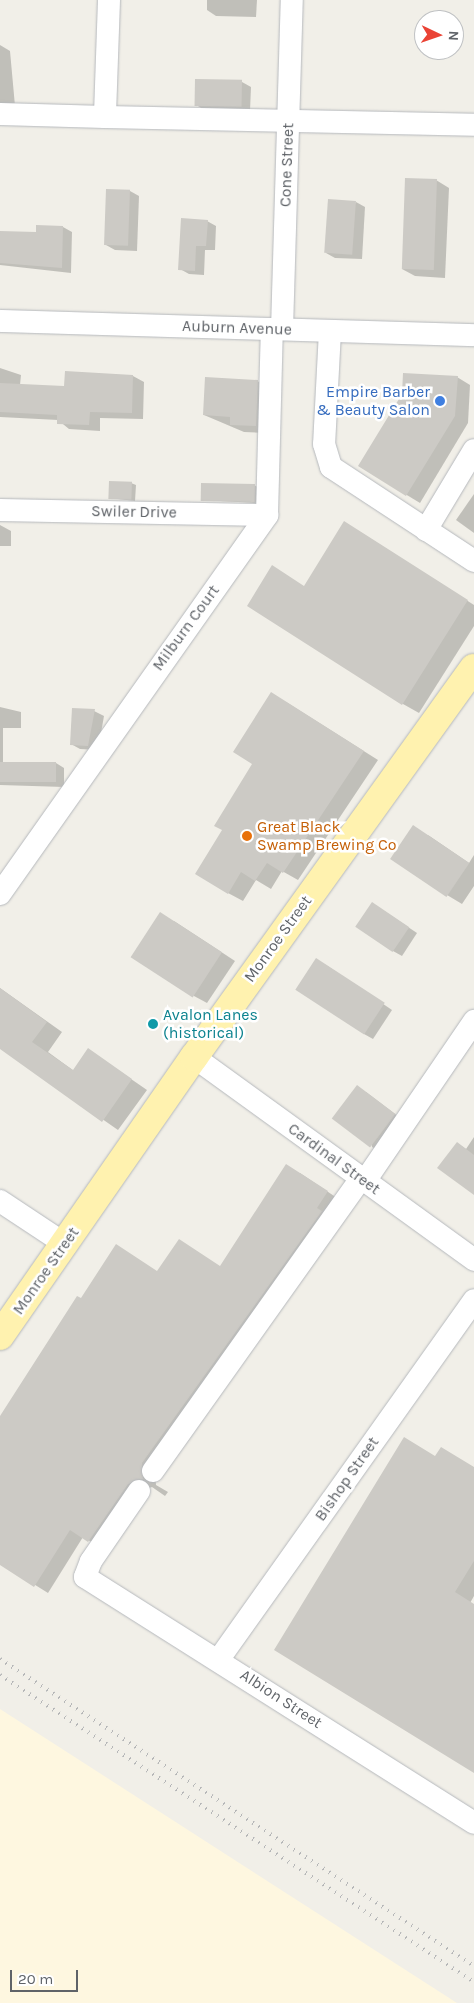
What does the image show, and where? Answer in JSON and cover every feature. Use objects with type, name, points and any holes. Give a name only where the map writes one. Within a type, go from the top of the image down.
[{"type":"main road","name":"Monroe Street","points":[[0,1336],[194,1057],[474,668]]},
{"type":"street","points":[[105,117],[109,0]]},
{"type":"street","name":"Cone Street","points":[[277,329],[288,121],[292,0]]},
{"type":"street","points":[[0,114],[474,125],[474,109]]},
{"type":"street","name":"Auburn Avenue","points":[[0,321],[474,335]]},
{"type":"street","points":[[267,515],[277,329]]},
{"type":"street","points":[[330,331],[326,456],[331,467],[474,561]]},
{"type":"street","points":[[426,530],[474,450]]},
{"type":"street","name":"Swiler Drive","points":[[0,510],[267,515]]},
{"type":"street","name":"Milburn Court","points":[[0,894],[267,515]]},
{"type":"street","points":[[153,1471],[474,1021]]},
{"type":"street","name":"Cardinal Street","points":[[194,1057],[474,1260]]},
{"type":"street","points":[[0,1201],[65,1244]]},
{"type":"street","name":"Bishop Street","points":[[220,1659],[474,1300]]},
{"type":"street","name":"Albion Street","points":[[139,1492],[91,1561],[85,1577],[220,1659],[474,1823]]},
{"type":"shaded area","points":[[0,1709],[457,2003],[0,2003]]},
{"type":"building","points":[[195,79],[242,80],[242,107],[195,106]]},
{"type":"building","points":[[405,178],[437,179],[434,270],[402,269]]},
{"type":"building","points":[[106,189],[130,190],[128,246],[104,245]]},
{"type":"building","points":[[328,199],[356,201],[352,255],[324,253]]},
{"type":"building","points":[[181,218],[208,220],[206,246],[196,246],[195,271],[178,270]]},
{"type":"building","points":[[36,225],[63,226],[62,268],[0,263],[0,231],[36,232]]},
{"type":"building","points":[[65,371],[133,375],[132,413],[90,412],[89,425],[57,424],[57,415],[0,412],[0,383],[64,386]]},
{"type":"building","points":[[403,373],[458,376],[455,416],[406,496],[358,466],[402,394]]},
{"type":"building","points":[[205,377],[258,380],[256,426],[230,425],[230,417],[203,415]]},
{"type":"building","points":[[109,481],[132,482],[131,500],[108,499]]},
{"type":"building","points":[[201,483],[255,484],[255,502],[201,501]]},
{"type":"building","points":[[344,521],[468,600],[402,705],[247,606],[272,565],[304,586]]},
{"type":"building","points":[[271,692],[364,751],[283,873],[267,863],[255,881],[241,872],[228,894],[195,874],[222,830],[214,826],[252,764],[233,752]]},
{"type":"building","points":[[72,708],[95,709],[88,746],[70,745]]},
{"type":"building","points":[[0,762],[56,762],[56,782],[0,782]]},
{"type":"building","points":[[413,825],[469,863],[446,897],[390,859]]},
{"type":"building","points":[[372,902],[409,927],[393,952],[355,927]]},
{"type":"building","points":[[160,912],[222,952],[193,998],[131,957]]},
{"type":"building","points":[[316,958],[385,1003],[364,1035],[295,990]]},
{"type":"building","points":[[0,988],[47,1022],[32,1042],[73,1070],[88,1048],[132,1079],[102,1122],[0,1049]]},
{"type":"building","points":[[357,1085],[395,1114],[370,1147],[332,1119]]},
{"type":"building","points":[[457,1142],[474,1155],[474,1195],[437,1168]]},
{"type":"building","points":[[286,1164],[328,1191],[317,1208],[322,1211],[142,1463],[143,1479],[128,1484],[88,1542],[70,1530],[34,1587],[0,1565],[0,1416],[77,1296],[81,1298],[116,1244],[157,1271],[179,1239],[220,1266]]},
{"type":"building","points":[[404,1437],[435,1456],[441,1447],[474,1467],[474,1561],[455,1592],[474,1604],[474,1773],[274,1650]]},
{"type":"railway","points":[[0,1659],[474,1966]]},
{"type":"railway","points":[[0,1675],[474,1982]]},
{"type":"place","name":"Empire Barber & Beauty Salon","points":[[440,401]]},
{"type":"place","name":"Great Black Swamp Brewing Co","points":[[247,836]]},
{"type":"place","name":"Avalon Lanes (historical)","points":[[153,1024]]}]
